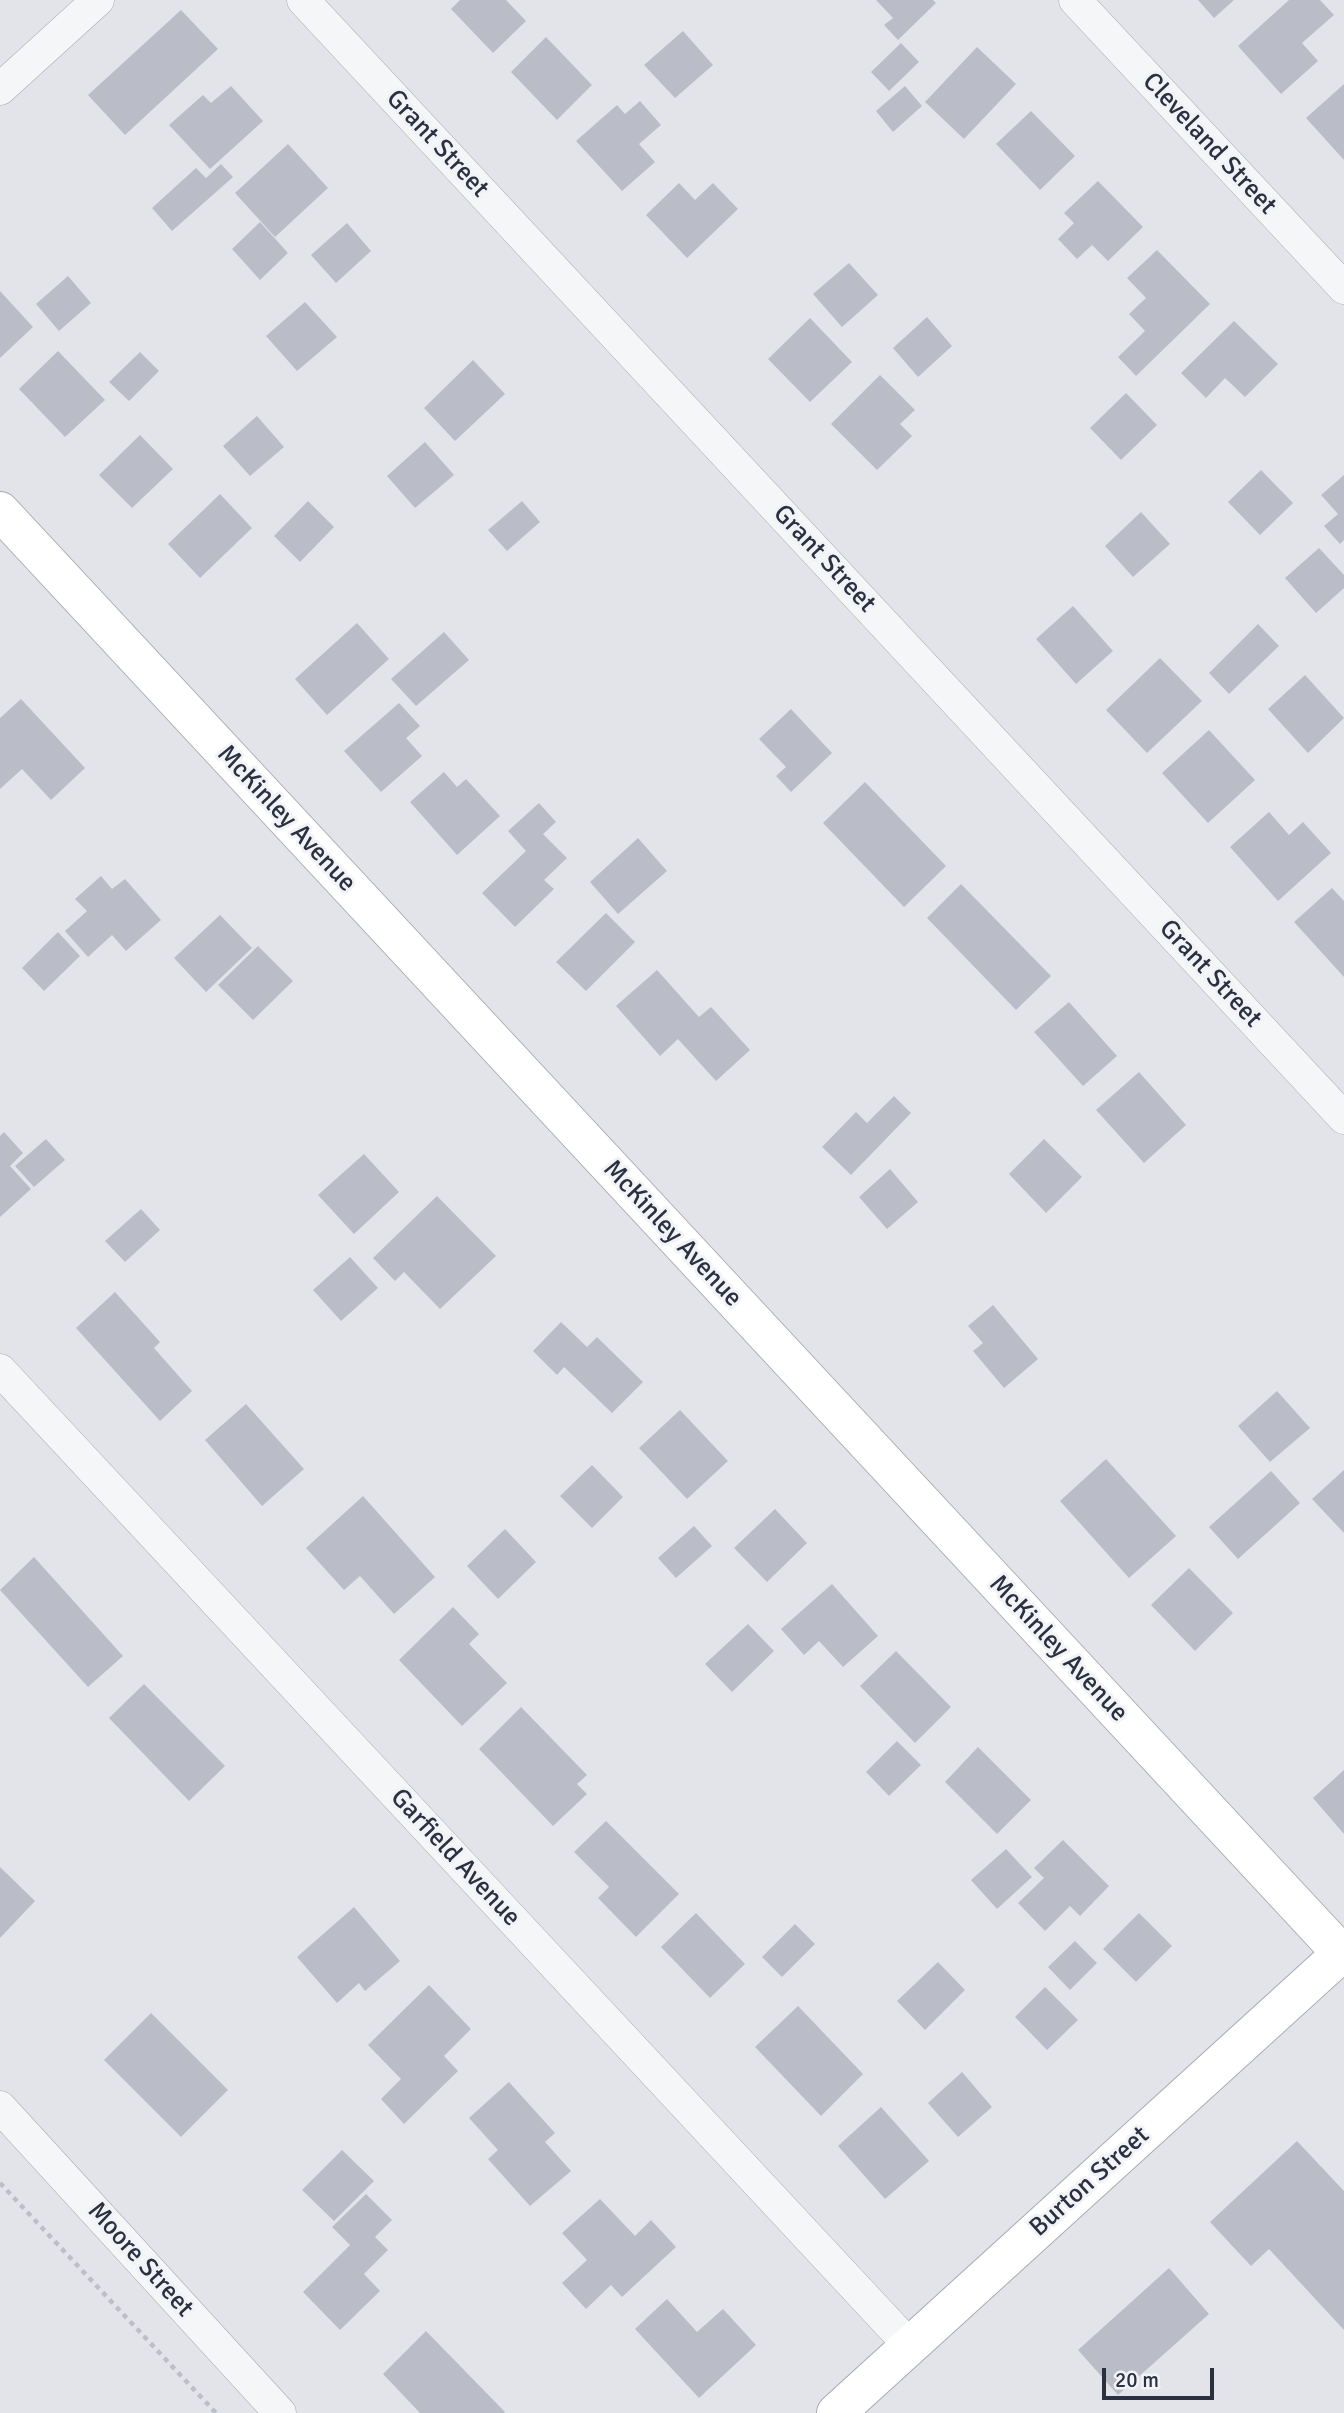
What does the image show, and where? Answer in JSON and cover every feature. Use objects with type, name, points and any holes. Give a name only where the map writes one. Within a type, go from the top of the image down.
[{"type":"street","points":[[0,89],[97,0]]},
{"type":"street","name":"Grant Street","points":[[303,0],[1344,1118]]},
{"type":"street","name":"Cleveland Street","points":[[1075,0],[1344,288]]},
{"type":"street","name":"McKinley Avenue","points":[[0,511],[1343,1954]]},
{"type":"street","name":"Garfield Avenue","points":[[0,1370],[910,2346]]},
{"type":"street","name":"Burton Street","points":[[836,2413],[1343,1954]]},
{"type":"street","name":"Moore Street","points":[[0,2107],[280,2413]]},
{"type":"path","points":[[0,2183],[216,2413]]},
{"type":"building","points":[[460,0],[506,0],[526,21],[493,53],[451,9]]},
{"type":"building","points":[[876,0],[933,0],[936,3],[898,40],[884,25],[893,18]]},
{"type":"building","points":[[1198,0],[1234,0],[1214,18]]},
{"type":"building","points":[[1289,0],[1320,0],[1334,15],[1302,43],[1318,61],[1281,94],[1238,46]]},
{"type":"building","points":[[181,10],[218,49],[125,135],[88,95]]},
{"type":"building","points":[[683,31],[713,65],[675,98],[644,65]]},
{"type":"building","points":[[546,37],[592,85],[557,120],[511,72]]},
{"type":"building","points":[[901,43],[919,62],[889,91],[871,72]]},
{"type":"building","points":[[977,47],[1016,84],[964,139],[925,102]]},
{"type":"building","points":[[1344,84],[1344,160],[1306,118]]},
{"type":"building","points":[[231,86],[263,121],[210,169],[169,125],[203,95],[211,103]]},
{"type":"building","points":[[905,86],[922,106],[893,132],[876,111]]},
{"type":"building","points":[[640,101],[661,125],[639,144],[655,162],[622,191],[576,141],[617,105],[625,114]]},
{"type":"building","points":[[1031,111],[1075,156],[1040,190],[996,144]]},
{"type":"building","points":[[288,144],[328,188],[275,237],[235,193]]},
{"type":"building","points":[[221,164],[233,177],[172,231],[152,208],[196,168],[206,178]]},
{"type":"building","points":[[1098,181],[1143,227],[1108,261],[1092,245],[1077,259],[1058,239],[1074,223],[1064,213]]},
{"type":"building","points":[[679,183],[695,200],[713,183],[738,209],[687,258],[646,215]]},
{"type":"building","points":[[260,222],[288,253],[260,280],[232,249]]},
{"type":"building","points":[[347,223],[371,251],[336,283],[311,255]]},
{"type":"building","points":[[1157,250],[1210,304],[1136,376],[1118,357],[1145,331],[1129,314],[1146,298],[1127,278]]},
{"type":"building","points":[[849,263],[878,295],[842,327],[813,294]]},
{"type":"building","points":[[68,276],[91,303],[59,331],[36,304]]},
{"type":"building","points":[[0,291],[33,327],[0,358]]},
{"type":"building","points":[[305,302],[337,337],[297,371],[266,336]]},
{"type":"building","points":[[927,317],[952,346],[918,377],[893,348]]},
{"type":"building","points":[[810,318],[852,362],[810,402],[768,359]]},
{"type":"building","points":[[1234,321],[1278,364],[1245,397],[1225,378],[1206,398],[1181,373]]},
{"type":"building","points":[[58,351],[105,400],[65,437],[19,389]]},
{"type":"building","points":[[140,352],[159,371],[129,401],[109,382]]},
{"type":"building","points":[[473,360],[505,394],[455,441],[424,408]]},
{"type":"building","points":[[880,375],[915,410],[900,424],[912,436],[877,470],[831,424]]},
{"type":"building","points":[[1126,393],[1157,425],[1121,460],[1090,428]]},
{"type":"building","points":[[257,416],[284,447],[250,476],[223,446]]},
{"type":"building","points":[[140,435],[173,469],[132,508],[99,475]]},
{"type":"building","points":[[425,442],[454,475],[415,508],[387,476]]},
{"type":"building","points":[[1261,470],[1293,503],[1260,535],[1228,502]]},
{"type":"building","points":[[1344,475],[1344,540],[1340,544],[1324,526],[1338,514],[1321,495]]},
{"type":"building","points":[[220,494],[252,528],[200,578],[168,544]]},
{"type":"building","points":[[308,501],[334,527],[300,562],[274,536]]},
{"type":"building","points":[[522,501],[540,522],[507,551],[488,530]]},
{"type":"building","points":[[1141,512],[1170,544],[1133,577],[1105,546]]},
{"type":"building","points":[[1319,548],[1344,575],[1344,588],[1316,613],[1285,578]]},
{"type":"building","points":[[1073,606],[1113,651],[1076,684],[1036,639]]},
{"type":"building","points":[[357,623],[389,659],[327,715],[295,679]]},
{"type":"building","points":[[1258,624],[1279,646],[1229,694],[1209,673]]},
{"type":"building","points":[[444,632],[469,660],[416,706],[391,679]]},
{"type":"building","points":[[1160,658],[1202,701],[1147,753],[1106,710]]},
{"type":"building","points":[[1305,675],[1344,718],[1308,753],[1268,709]]},
{"type":"building","points":[[21,699],[85,768],[51,800],[22,769],[0,789],[0,718]]},
{"type":"building","points":[[399,703],[420,726],[406,738],[422,756],[381,792],[344,751]]},
{"type":"building","points":[[791,709],[832,753],[791,792],[776,776],[786,767],[759,739]]},
{"type":"building","points":[[1209,730],[1255,780],[1208,823],[1162,773]]},
{"type":"building","points":[[444,772],[457,787],[466,779],[500,816],[457,855],[410,802]]},
{"type":"building","points":[[865,782],[946,866],[904,907],[823,823]]},
{"type":"building","points":[[539,803],[556,822],[543,834],[567,858],[544,880],[554,889],[515,927],[482,893],[526,851],[508,831]]},
{"type":"building","points":[[1269,812],[1289,835],[1303,822],[1331,853],[1278,901],[1230,847]]},
{"type":"building","points":[[638,838],[667,871],[618,914],[590,882]]},
{"type":"building","points":[[101,876],[112,889],[125,879],[161,920],[126,951],[112,935],[88,957],[65,931],[87,911],[75,899]]},
{"type":"building","points":[[961,884],[1051,976],[1016,1010],[927,918]]},
{"type":"building","points":[[1332,888],[1344,901],[1344,977],[1294,922]]},
{"type":"building","points":[[606,913],[635,942],[586,991],[556,962]]},
{"type":"building","points":[[220,915],[252,948],[206,992],[174,958]]},
{"type":"building","points":[[58,932],[80,956],[44,991],[22,968]]},
{"type":"building","points":[[258,946],[293,981],[253,1020],[218,985]]},
{"type":"building","points":[[657,970],[699,1017],[711,1007],[750,1050],[716,1081],[678,1039],[660,1056],[616,1006]]},
{"type":"building","points":[[1069,1002],[1117,1056],[1083,1086],[1034,1032]]},
{"type":"building","points":[[1139,1072],[1186,1125],[1144,1163],[1096,1110]]},
{"type":"building","points":[[894,1096],[911,1113],[851,1175],[822,1147],[856,1112],[867,1123]]},
{"type":"building","points":[[4,1132],[23,1153],[10,1166],[31,1189],[0,1217],[0,1136]]},
{"type":"building","points":[[46,1139],[65,1160],[34,1187],[15,1166]]},
{"type":"building","points":[[1044,1139],[1082,1177],[1046,1213],[1009,1174]]},
{"type":"building","points":[[364,1154],[399,1192],[354,1234],[318,1195]]},
{"type":"building","points":[[890,1169],[918,1202],[887,1229],[859,1197]]},
{"type":"building","points":[[437,1196],[496,1256],[440,1309],[404,1272],[395,1281],[373,1258]]},
{"type":"building","points":[[141,1209],[160,1230],[125,1262],[105,1241]]},
{"type":"building","points":[[350,1257],[378,1288],[341,1321],[313,1290]]},
{"type":"building","points":[[115,1292],[160,1342],[154,1348],[192,1391],[160,1421],[76,1328]]},
{"type":"building","points":[[993,1305],[1038,1359],[1004,1388],[973,1351],[983,1343],[968,1326]]},
{"type":"building","points":[[561,1322],[587,1347],[597,1337],[643,1382],[612,1413],[564,1367],[557,1375],[533,1351]]},
{"type":"building","points":[[1277,1391],[1310,1428],[1270,1462],[1238,1426]]},
{"type":"building","points":[[246,1404],[304,1469],[262,1506],[205,1440]]},
{"type":"building","points":[[680,1410],[728,1461],[687,1499],[639,1448]]},
{"type":"building","points":[[1106,1459],[1176,1536],[1129,1578],[1060,1501]]},
{"type":"building","points":[[592,1465],[623,1497],[592,1528],[560,1496]]},
{"type":"building","points":[[1344,1470],[1344,1533],[1312,1499]]},
{"type":"building","points":[[1271,1471],[1300,1503],[1238,1559],[1209,1527]]},
{"type":"building","points":[[363,1496],[435,1577],[394,1614],[360,1576],[344,1590],[306,1548]]},
{"type":"building","points":[[775,1509],[807,1543],[767,1582],[734,1548]]},
{"type":"building","points":[[694,1526],[712,1546],[676,1578],[658,1558]]},
{"type":"building","points":[[505,1529],[536,1562],[498,1599],[467,1566]]},
{"type":"building","points":[[34,1557],[123,1656],[88,1687],[0,1590]]},
{"type":"building","points":[[1189,1568],[1233,1613],[1195,1651],[1151,1605]]},
{"type":"building","points":[[832,1584],[878,1636],[843,1667],[819,1641],[804,1655],[781,1629]]},
{"type":"building","points":[[453,1607],[479,1634],[469,1644],[507,1683],[462,1726],[399,1660]]},
{"type":"building","points":[[748,1624],[774,1651],[732,1692],[705,1664]]},
{"type":"building","points":[[896,1651],[951,1707],[915,1743],[860,1686]]},
{"type":"building","points":[[144,1684],[225,1766],[189,1801],[109,1718]]},
{"type":"building","points":[[521,1707],[587,1775],[577,1784],[587,1794],[553,1826],[479,1749]]},
{"type":"building","points":[[897,1741],[921,1765],[889,1796],[866,1772]]},
{"type":"building","points":[[978,1747],[1031,1800],[997,1834],[945,1782]]},
{"type":"building","points":[[1344,1770],[1344,1834],[1313,1798]]},
{"type":"building","points":[[606,1821],[679,1894],[636,1937],[598,1898],[609,1887],[574,1852]]},
{"type":"building","points":[[1063,1840],[1109,1886],[1080,1916],[1070,1906],[1045,1931],[1018,1903],[1044,1878],[1034,1868]]},
{"type":"building","points":[[1006,1849],[1032,1877],[997,1909],[971,1880]]},
{"type":"building","points":[[0,1867],[35,1901],[0,1938]]},
{"type":"building","points":[[354,1907],[400,1961],[365,1991],[359,1983],[337,2003],[297,1957]]},
{"type":"building","points":[[696,1913],[745,1964],[710,1998],[661,1947]]},
{"type":"building","points":[[1139,1913],[1172,1946],[1136,1982],[1103,1949]]},
{"type":"building","points":[[795,1924],[815,1944],[782,1977],[762,1957]]},
{"type":"building","points":[[1075,1941],[1097,1963],[1070,1990],[1048,1967]]},
{"type":"building","points":[[938,1962],[965,1990],[925,2030],[897,2001]]},
{"type":"building","points":[[429,1985],[471,2029],[444,2056],[458,2071],[404,2124],[381,2099],[401,2079],[368,2045]]},
{"type":"building","points":[[1045,1987],[1078,2020],[1047,2050],[1015,2017]]},
{"type":"building","points":[[798,2006],[863,2074],[821,2116],[755,2047]]},
{"type":"building","points":[[151,2013],[228,2090],[181,2137],[104,2060]]},
{"type":"building","points":[[962,2072],[992,2107],[958,2137],[928,2103]]},
{"type":"building","points":[[509,2082],[555,2133],[545,2142],[571,2171],[530,2206],[488,2159],[498,2150],[469,2118]]},
{"type":"building","points":[[881,2107],[929,2161],[885,2199],[838,2146]]},
{"type":"building","points":[[1297,2141],[1344,2191],[1344,2330],[1269,2249],[1251,2266],[1210,2222]]},
{"type":"building","points":[[342,2150],[374,2181],[334,2221],[302,2190]]},
{"type":"building","points":[[366,2194],[392,2220],[375,2237],[388,2250],[364,2274],[380,2291],[340,2330],[303,2292],[350,2245],[332,2227]]},
{"type":"building","points":[[600,2199],[635,2236],[651,2220],[676,2247],[622,2297],[611,2285],[586,2309],[562,2283],[587,2260],[562,2233]]},
{"type":"building","points":[[1169,2268],[1209,2314],[1118,2395],[1078,2350]]},
{"type":"building","points":[[667,2299],[697,2332],[723,2309],[756,2345],[699,2398],[635,2329]]},
{"type":"building","points":[[426,2331],[504,2413],[420,2413],[383,2374]]}]
